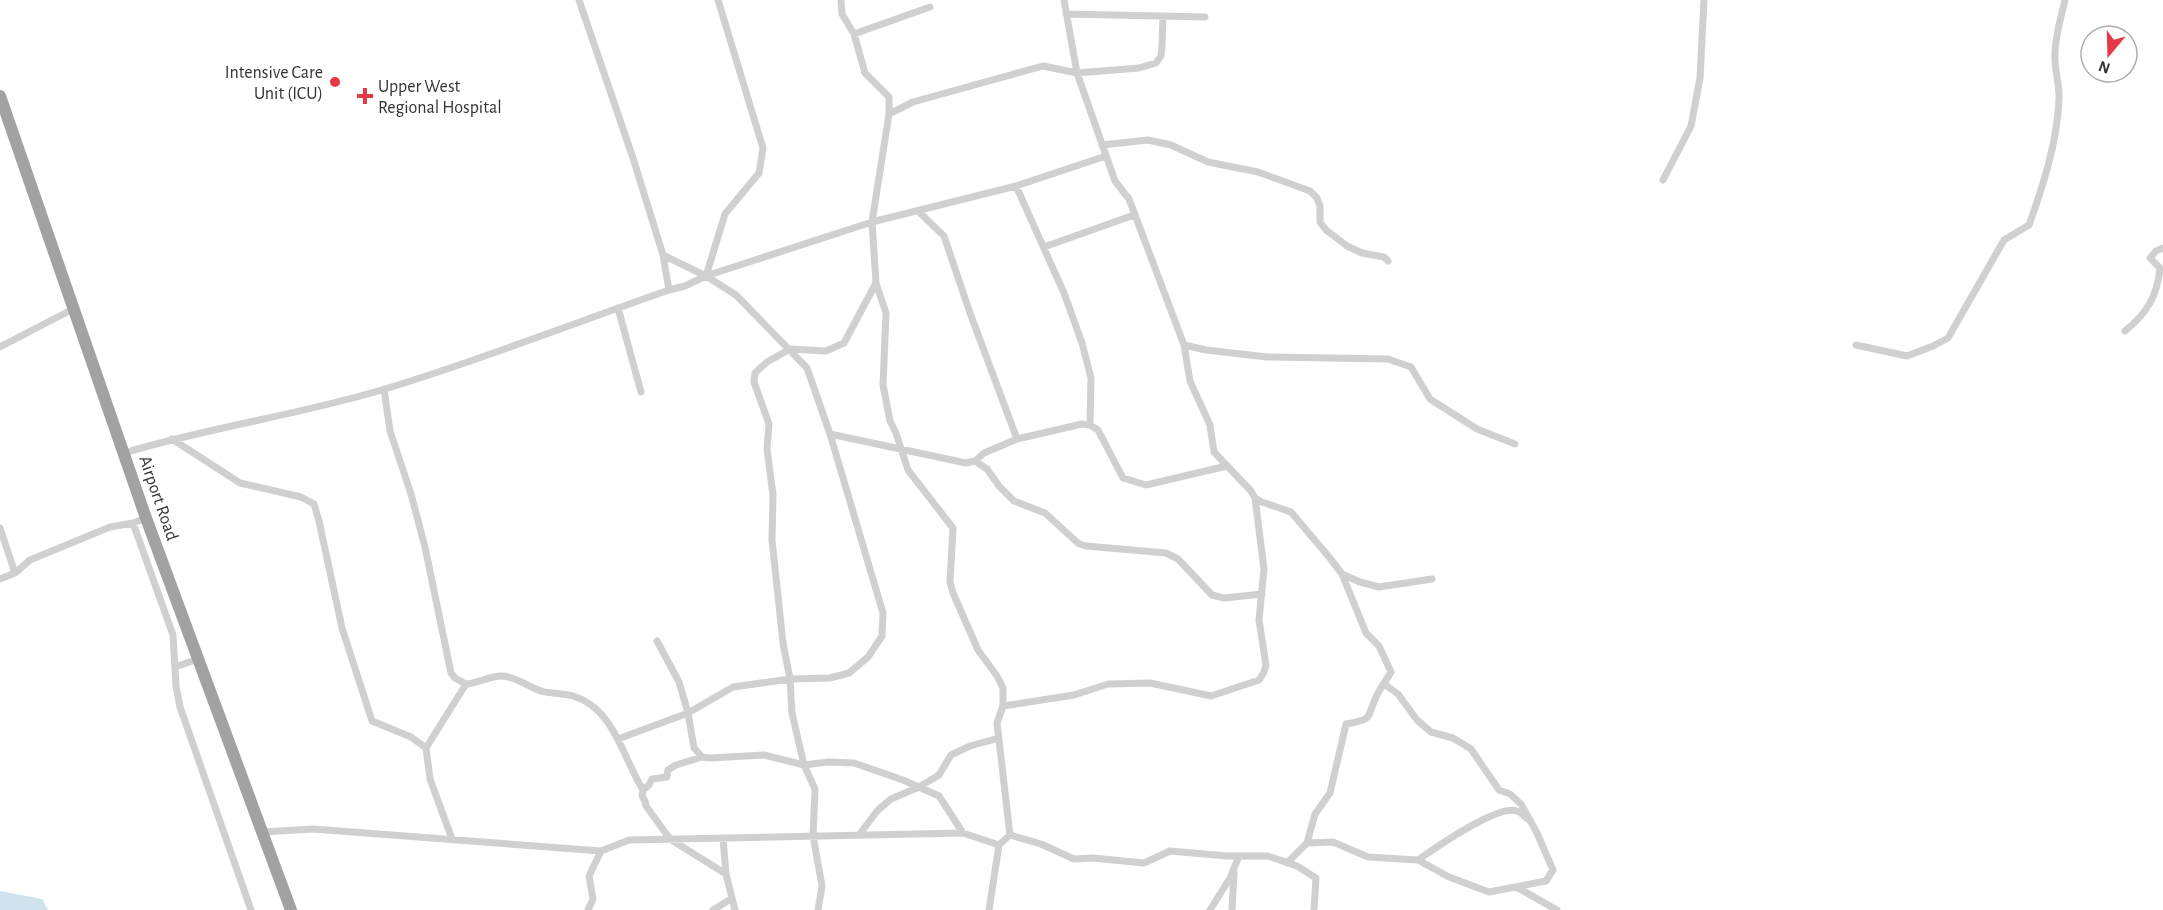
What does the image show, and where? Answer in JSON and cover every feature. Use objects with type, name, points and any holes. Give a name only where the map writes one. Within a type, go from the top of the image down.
[{"type":"highway","name":"Airport Road","points":[[0,96],[146,518],[291,910]]},
{"type":"street","points":[[579,0],[633,158],[663,255],[669,290]]},
{"type":"street","points":[[706,276],[725,214],[759,173],[763,148],[718,0]]},
{"type":"street","points":[[841,0],[842,14],[854,34],[865,73],[889,97],[872,222],[876,283],[886,313],[883,385],[890,421],[908,470],[953,528],[950,582],[953,593],[978,650],[1003,688],[1003,706],[997,723],[1008,801],[1010,835]]},
{"type":"street","points":[[1064,0],[1077,73],[1106,156],[1116,181],[1129,199],[1184,345],[1190,381],[1210,425],[1214,452],[1255,498],[1291,512],[1342,574],[1366,633],[1379,646],[1391,672]]},
{"type":"street","points":[[1664,180],[1691,126],[1700,78],[1704,0]]},
{"type":"street","points":[[1856,345],[1907,356],[1948,338],[2004,240],[2029,225],[2047,170],[2056,120],[2059,91],[2056,78],[2056,41],[2065,0]]},
{"type":"street","points":[[854,34],[930,7]]},
{"type":"street","points":[[1066,14],[1205,17]]},
{"type":"street","points":[[888,114],[914,102],[1043,66],[1077,73],[1139,69],[1156,63],[1161,56],[1163,16]]},
{"type":"street","points":[[1102,145],[1148,140],[1171,145],[1208,162],[1257,172],[1310,191],[1317,198],[1320,222],[1326,230],[1347,246],[1362,253],[1384,256],[1388,261]]},
{"type":"street","points":[[124,453],[172,439],[283,415],[384,389],[685,286],[706,276],[872,222],[1016,186],[1106,156]]},
{"type":"street","points":[[1016,186],[1064,293],[1082,343],[1091,378],[1090,425]]},
{"type":"street","points":[[918,211],[944,236],[1017,439]]},
{"type":"street","points":[[1044,247],[1134,215]]},
{"type":"street","points":[[2125,331],[2141,318],[2153,300],[2160,268],[2150,258],[2156,251],[2163,248]]},
{"type":"street","points":[[618,739],[687,713],[733,687],[790,679],[830,678],[849,673],[868,657],[882,636],[883,613],[830,434],[807,368],[736,295],[706,276],[663,255]]},
{"type":"street","points":[[818,910],[822,886],[813,836],[815,789],[804,765],[792,713],[790,679],[783,643],[772,540],[773,495],[767,449],[769,424],[754,382],[755,373],[767,362],[790,349],[826,351],[844,343],[876,283]]},
{"type":"street","points":[[618,308],[641,392]]},
{"type":"street","points":[[0,347],[73,309]]},
{"type":"street","points":[[1184,345],[1206,350],[1267,357],[1388,359],[1411,367],[1430,399],[1477,429],[1515,444]]},
{"type":"street","points":[[384,389],[390,431],[411,494],[425,548],[451,673],[466,684],[503,676],[541,691],[574,696],[597,709],[618,739],[643,790]]},
{"type":"street","points":[[830,434],[966,463],[975,461],[984,453],[1017,439],[1082,424],[1090,425],[1098,430],[1123,478],[1135,483],[1146,485],[1227,466]]},
{"type":"street","points":[[172,439],[240,483],[301,497],[314,504],[342,628],[372,721],[411,738],[426,748]]},
{"type":"street","points":[[975,461],[987,469],[1014,501],[1045,513],[1079,544],[1166,553],[1178,559],[1212,595],[1224,598],[1262,594]]},
{"type":"street","points":[[1003,706],[1074,695],[1108,684],[1150,683],[1211,696],[1259,680],[1266,665],[1259,620],[1264,569],[1255,498]]},
{"type":"street","points":[[0,579],[15,573],[30,560],[110,527],[133,524],[146,518]]},
{"type":"street","points":[[133,524],[173,635],[176,686],[180,707],[251,910]]},
{"type":"street","points":[[0,528],[15,573]]},
{"type":"street","points":[[1342,574],[1360,582],[1379,586],[1432,579]]},
{"type":"street","points":[[657,641],[679,682],[694,748],[702,757]]},
{"type":"street","points":[[175,668],[198,658]]},
{"type":"street","points":[[1307,843],[1333,842],[1368,857],[1418,860],[1449,877],[1489,892],[1546,881],[1553,870],[1521,804],[1510,794],[1499,790],[1471,749],[1453,738],[1431,732],[1417,720],[1398,694],[1384,684],[1391,672]]},
{"type":"street","points":[[1287,863],[1307,843],[1315,814],[1330,793],[1346,724],[1366,719],[1372,711],[1375,698],[1391,672]]},
{"type":"street","points":[[452,839],[430,779],[426,748],[466,684]]},
{"type":"street","points":[[859,835],[891,799],[939,775],[951,754],[999,738]]},
{"type":"street","points":[[726,874],[670,839],[646,806],[642,796],[643,790],[652,779],[667,777],[668,770],[676,765],[702,757],[764,755],[804,765],[828,762],[854,763],[942,798],[963,834]]},
{"type":"street","points":[[1418,860],[1498,812],[1517,811],[1529,819]]},
{"type":"street","points":[[262,832],[313,829],[601,850],[629,840],[859,835],[963,834],[999,844]]},
{"type":"street","points":[[989,910],[999,844],[1010,835]]},
{"type":"street","points":[[1010,835],[1041,844],[1074,859],[1093,858],[1144,863],[1170,851],[1269,856],[1297,866],[1316,878],[1314,910]]},
{"type":"street","points":[[723,838],[726,874],[735,910]]},
{"type":"street","points":[[588,910],[593,899],[589,876],[601,850]]},
{"type":"street","points":[[1210,910],[1239,856]]},
{"type":"street","points":[[1232,910],[1235,867]]},
{"type":"street","points":[[1517,887],[1557,910]]},
{"type":"street","points":[[713,910],[731,899]]},
{"type":"water","points":[[0,891],[42,899],[48,910],[0,910]]},
{"type":"place","name":"Intensive Care Unit (ICU)","points":[[335,82]]},
{"type":"place","name":"Upper West Regional Hospital","points":[[365,96]]}]
